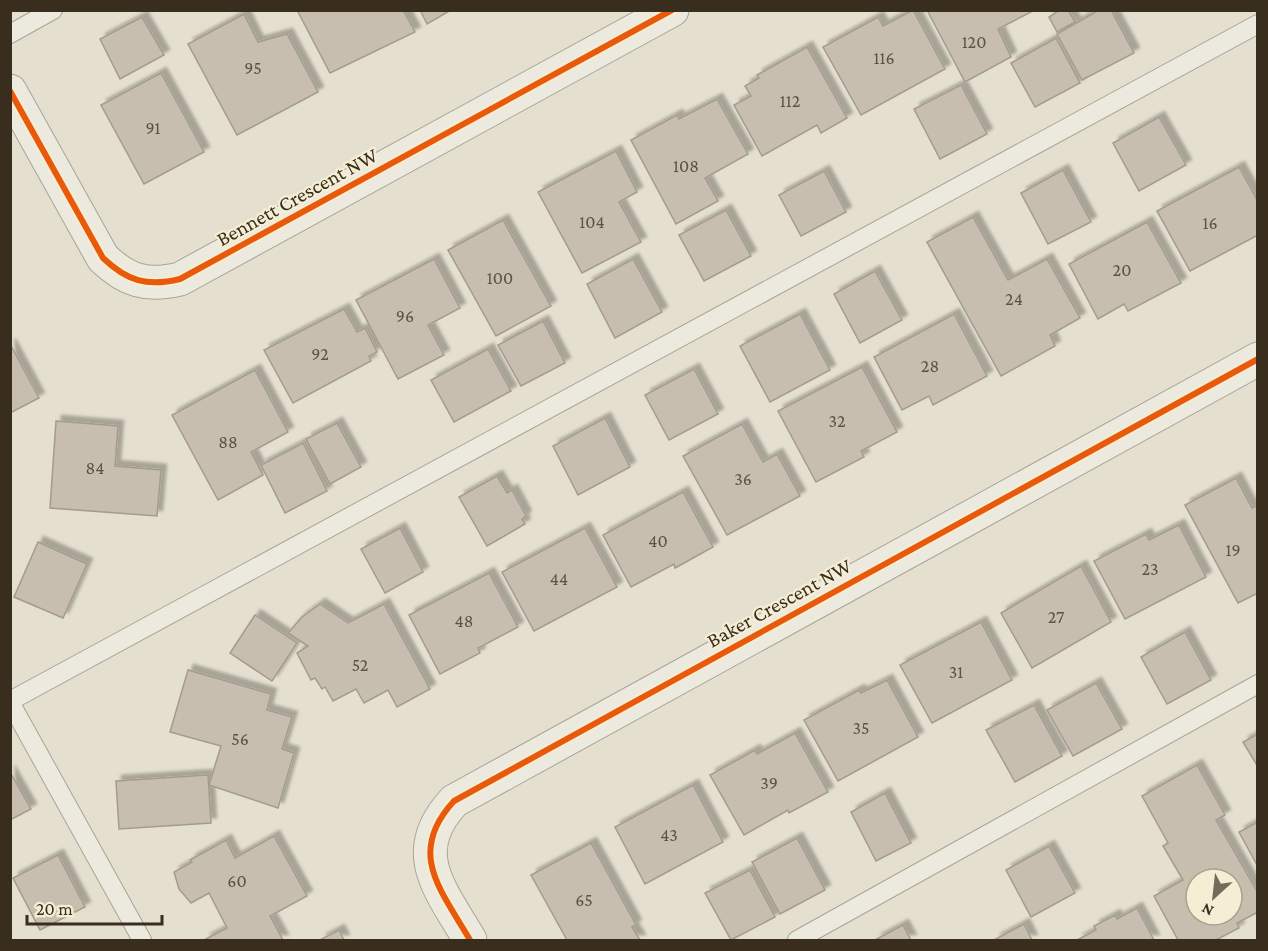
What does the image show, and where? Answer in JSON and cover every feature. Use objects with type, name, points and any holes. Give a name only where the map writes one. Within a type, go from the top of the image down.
[{"type":"street","name":"Bennett Crescent NW","points":[[10,91],[103,258],[117,271],[135,279],[150,283],[165,283],[180,279],[672,10]]},
{"type":"street","name":"Baker Crescent NW","points":[[470,940],[438,885],[429,851],[432,833],[441,816],[454,801],[1257,359]]},
{"type":"lane","points":[[10,34],[54,10]]},
{"type":"lane","points":[[142,940],[10,702],[1257,24]]},
{"type":"lane","points":[[797,940],[1257,684]]},
{"type":"building","points":[[297,10],[403,10],[415,32],[330,73]]},
{"type":"building","points":[[420,10],[451,10],[427,24]]},
{"type":"building","points":[[913,10],[945,69],[861,115],[823,47],[878,17],[883,26]]},
{"type":"building","points":[[927,10],[1030,10],[1031,12],[998,29],[1011,57],[965,82]]},
{"type":"building","points":[[1060,10],[1068,10],[1075,22],[1057,32],[1049,17]]},
{"type":"building","points":[[1099,10],[1111,10],[1134,53],[1082,80],[1057,34]]},
{"type":"building","points":[[244,14],[258,42],[287,34],[318,92],[237,135],[188,44]]},
{"type":"building","points":[[142,17],[164,55],[120,79],[100,39]]},
{"type":"building","points":[[1056,38],[1080,83],[1035,107],[1011,63]]},
{"type":"building","points":[[807,47],[847,118],[821,133],[817,125],[762,156],[734,105],[751,96],[745,86],[759,78],[757,75]]},
{"type":"building","points":[[161,73],[204,152],[144,184],[101,105]]},
{"type":"building","points":[[961,85],[987,134],[940,159],[914,109]]},
{"type":"building","points":[[717,99],[748,154],[705,178],[718,201],[676,224],[631,140],[677,115],[679,119]]},
{"type":"building","points":[[1159,117],[1186,165],[1139,191],[1113,143]]},
{"type":"building","points":[[616,151],[637,192],[619,202],[641,242],[582,273],[538,192]]},
{"type":"building","points":[[1239,167],[1258,202],[1258,235],[1190,271],[1157,211]]},
{"type":"building","points":[[1063,170],[1091,222],[1048,244],[1021,193]]},
{"type":"building","points":[[824,171],[846,212],[801,236],[779,195]]},
{"type":"building","points":[[726,210],[751,256],[704,281],[679,235]]},
{"type":"building","points":[[973,217],[1008,280],[1047,259],[1080,318],[1050,335],[1055,346],[1001,376],[927,242]]},
{"type":"building","points":[[503,220],[551,306],[496,336],[448,250]]},
{"type":"building","points":[[1147,222],[1181,283],[1128,311],[1124,304],[1098,319],[1069,264]]},
{"type":"building","points":[[434,259],[460,308],[428,325],[444,355],[398,379],[356,300]]},
{"type":"building","points":[[633,259],[662,312],[615,338],[587,284]]},
{"type":"building","points":[[875,271],[902,320],[860,343],[834,294]]},
{"type":"building","points":[[344,309],[357,332],[365,328],[377,352],[369,356],[371,361],[293,403],[264,350]]},
{"type":"building","points":[[800,314],[830,370],[770,402],[740,346]]},
{"type":"building","points":[[954,314],[987,376],[933,405],[929,396],[902,410],[874,357]]},
{"type":"building","points":[[543,321],[565,363],[521,386],[498,345]]},
{"type":"building","points":[[10,344],[39,398],[10,413]]},
{"type":"building","points":[[488,349],[511,391],[454,422],[431,380]]},
{"type":"building","points":[[862,367],[897,432],[861,451],[864,457],[816,482],[778,411]]},
{"type":"building","points":[[694,369],[718,414],[669,440],[645,395]]},
{"type":"building","points":[[255,370],[288,432],[251,452],[263,475],[218,500],[172,415]]},
{"type":"building","points":[[605,418],[630,467],[578,495],[553,446]]},
{"type":"building","points":[[56,421],[118,426],[115,466],[161,470],[157,516],[50,508]]},
{"type":"building","points":[[337,423],[361,467],[330,484],[306,439]]},
{"type":"building","points":[[742,424],[763,462],[777,454],[800,496],[727,535],[683,456]]},
{"type":"building","points":[[303,443],[327,491],[285,513],[261,465]]},
{"type":"building","points":[[497,476],[507,493],[512,490],[526,516],[522,519],[525,524],[487,546],[459,497]]},
{"type":"building","points":[[1236,478],[1252,508],[1258,505],[1258,593],[1238,603],[1185,505]]},
{"type":"building","points":[[683,492],[713,547],[675,568],[674,564],[631,587],[603,535]]},
{"type":"building","points":[[1179,525],[1206,577],[1125,619],[1094,561],[1146,534],[1149,540]]},
{"type":"building","points":[[400,528],[423,572],[385,593],[361,549]]},
{"type":"building","points":[[585,528],[617,587],[534,631],[502,572]]},
{"type":"building","points":[[38,542],[87,564],[63,618],[14,597]]},
{"type":"building","points":[[1081,566],[1111,622],[1032,668],[1001,613]]},
{"type":"building","points":[[489,573],[518,627],[478,648],[480,653],[440,674],[409,615]]},
{"type":"building","points":[[320,604],[348,623],[384,604],[430,689],[397,707],[388,690],[364,703],[356,689],[333,701],[325,687],[322,689],[315,678],[311,680],[297,653],[308,646],[288,633],[302,617]]},
{"type":"building","points":[[255,615],[297,643],[272,681],[230,653]]},
{"type":"building","points":[[981,622],[1012,680],[932,723],[900,665]]},
{"type":"building","points":[[1185,632],[1211,680],[1167,704],[1141,657]]},
{"type":"building","points":[[188,670],[271,694],[267,710],[292,717],[282,749],[294,753],[278,808],[209,785],[221,746],[170,732]]},
{"type":"building","points":[[887,680],[918,737],[838,781],[804,720],[859,690],[861,693]]},
{"type":"building","points":[[1096,683],[1122,729],[1073,756],[1047,710]]},
{"type":"building","points":[[1034,705],[1062,756],[1015,782],[986,730]]},
{"type":"building","points":[[795,733],[828,792],[789,813],[788,810],[744,835],[710,775],[755,750],[757,754]]},
{"type":"building","points":[[1258,734],[1258,767],[1243,742]]},
{"type":"building","points":[[1197,765],[1225,815],[1216,820],[1243,867],[1184,867],[1184,927],[1239,928],[1216,940],[1178,940],[1154,896],[1183,880],[1163,846],[1168,843],[1142,796]]},
{"type":"building","points":[[10,772],[31,809],[10,820]]},
{"type":"building","points":[[208,775],[211,823],[119,829],[116,781]]},
{"type":"building","points":[[693,785],[723,842],[645,884],[615,827]]},
{"type":"building","points":[[885,793],[911,843],[876,861],[851,812]]},
{"type":"building","points":[[1258,822],[1258,867],[1239,832]]},
{"type":"building","points":[[274,836],[307,896],[270,916],[283,940],[204,940],[227,928],[209,893],[191,903],[179,889],[174,872],[192,862],[190,860],[226,840],[235,858]]},
{"type":"building","points":[[797,838],[825,890],[780,914],[752,862]]},
{"type":"building","points":[[591,843],[636,925],[632,927],[640,940],[567,940],[531,875]]},
{"type":"building","points":[[1049,846],[1075,893],[1031,917],[1006,870]]},
{"type":"building","points":[[58,855],[85,907],[40,930],[13,878]]},
{"type":"building","points":[[1244,869],[1258,893],[1258,912],[1244,919]]},
{"type":"building","points":[[750,870],[775,917],[731,940],[705,893]]},
{"type":"building","points":[[1137,908],[1154,940],[1077,940],[1096,930],[1094,926],[1115,915],[1117,919]]},
{"type":"building","points":[[1024,924],[1032,940],[994,940]]},
{"type":"building","points":[[903,925],[911,940],[875,940]]},
{"type":"building","points":[[339,930],[344,940],[320,940]]},
{"type":"cycle path","points":[[10,91],[103,258],[129,277],[147,282],[168,281],[180,279],[672,10]]},
{"type":"cycle path","points":[[470,940],[440,888],[430,855],[432,838],[440,820],[454,801],[1258,359]]}]
